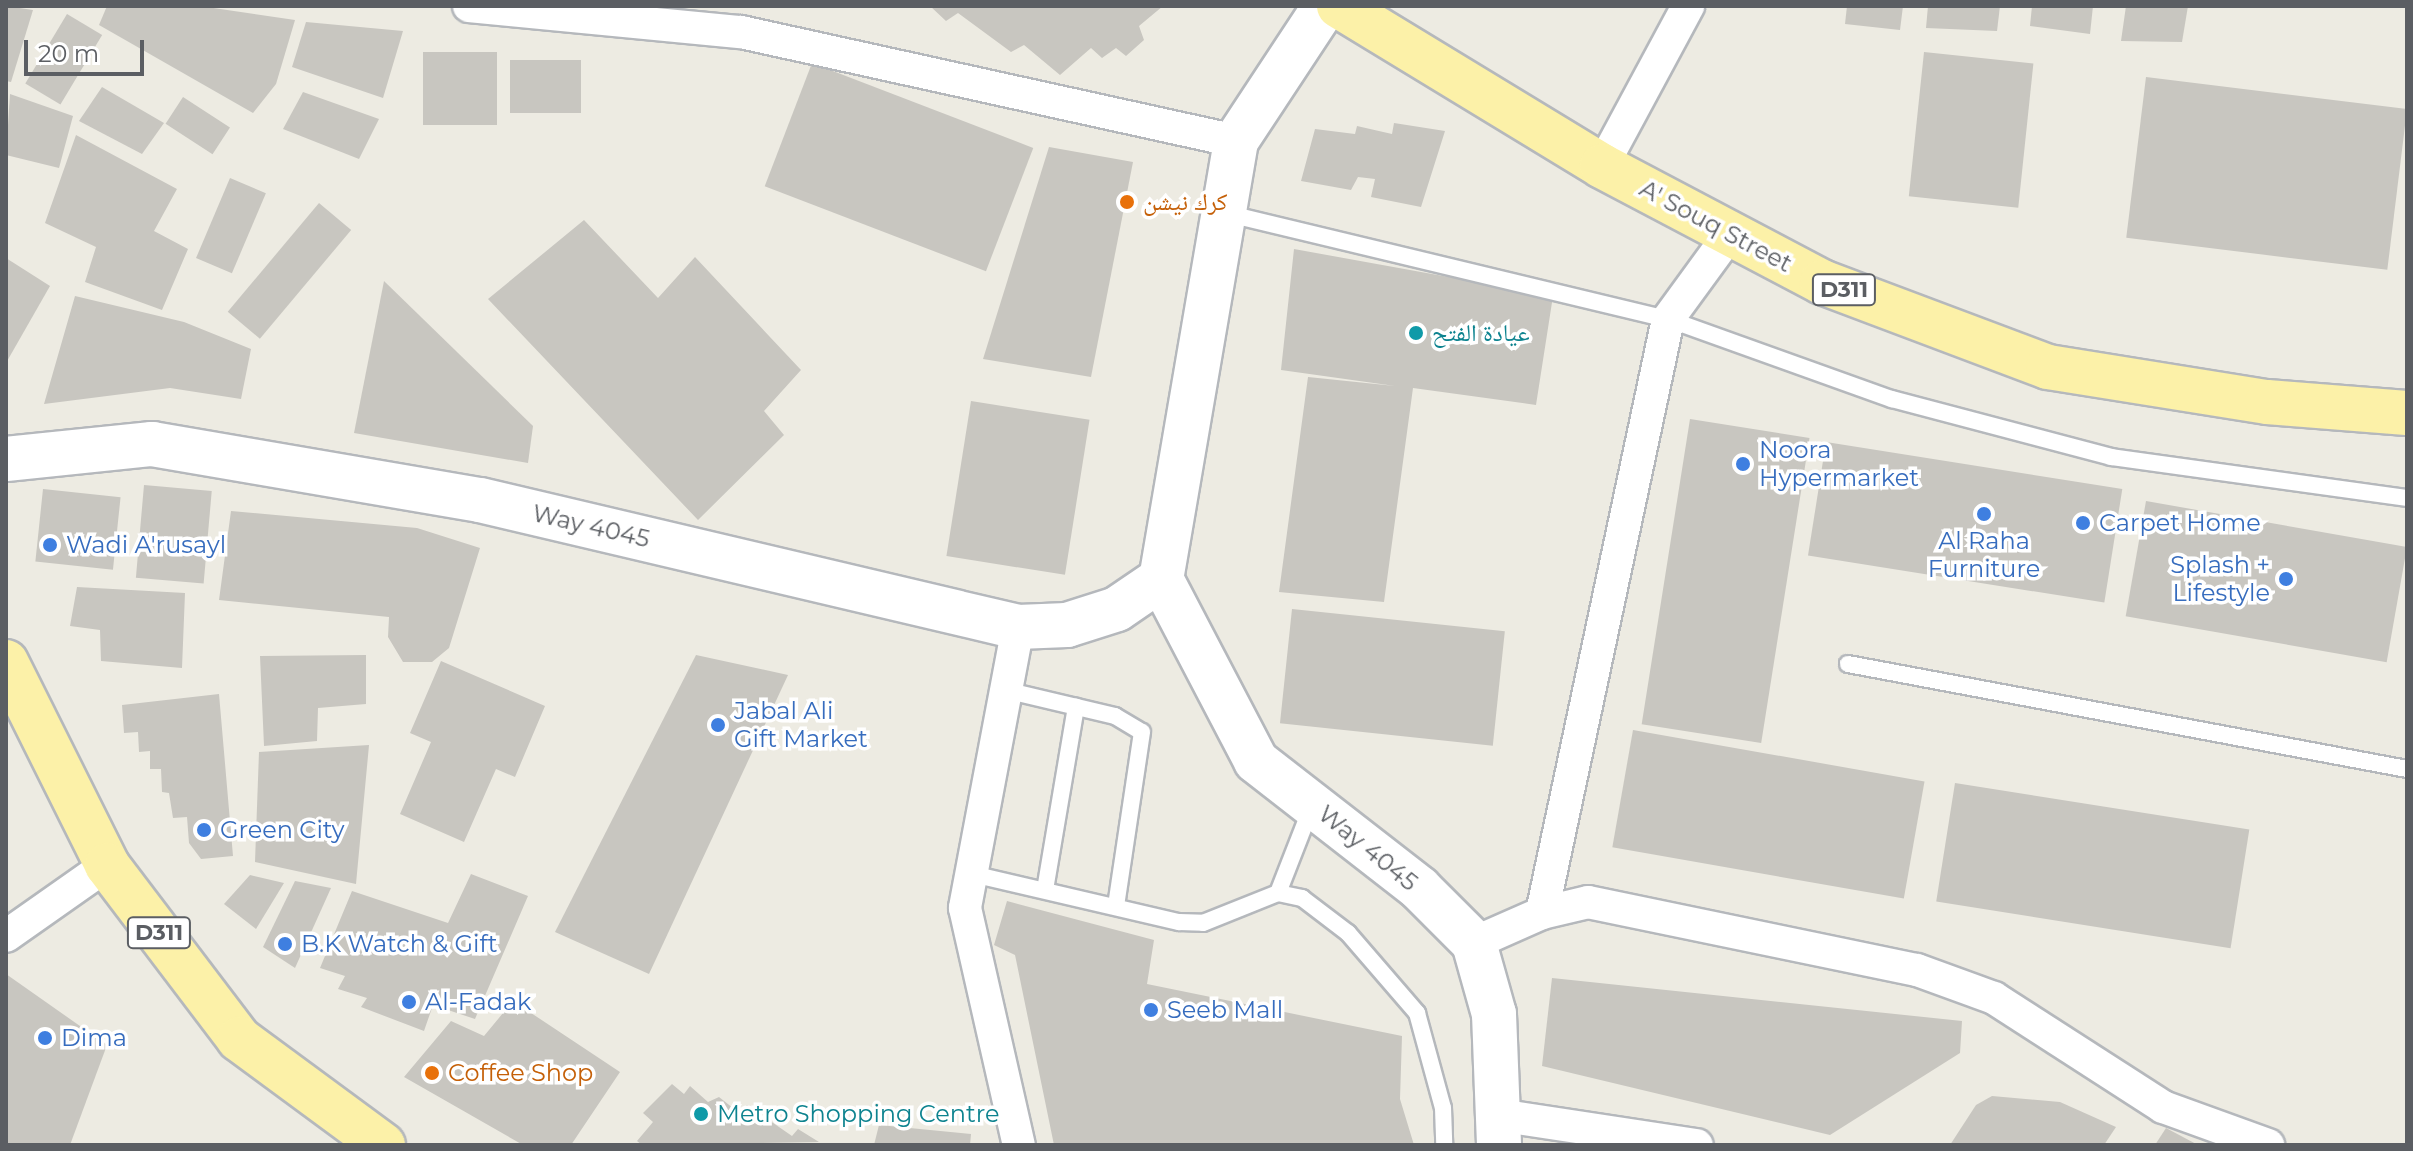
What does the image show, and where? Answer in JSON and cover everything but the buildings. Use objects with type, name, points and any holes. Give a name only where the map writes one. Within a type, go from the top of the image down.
[{"type":"main road","name":"A' Souq Street","points":[[1339,6],[1602,166],[1822,282],[2048,367],[2267,402],[2407,413]]},
{"type":"main road","name":"D311","points":[[6,662],[107,865],[239,1039],[383,1145]]},
{"type":"street","points":[[469,6],[743,19],[1236,141]]},
{"type":"street","points":[[1161,579],[1236,141],[1325,6]]},
{"type":"street","points":[[1602,166],[1688,6]]},
{"type":"street","points":[[1542,913],[1668,319],[1730,234]]},
{"type":"street","name":"Way 4045","points":[[6,459],[152,444],[480,500],[1018,627],[1067,625],[1117,609],[1161,579],[1256,761],[1312,804],[1474,943]]},
{"type":"street","points":[[1018,627],[966,873],[970,950],[1019,1145]]},
{"type":"street","points":[[6,936],[107,865]]},
{"type":"street","points":[[1697,1145],[1499,1130],[1494,1014],[1474,943],[1542,913],[1588,902],[1917,970],[1994,998],[2163,1107],[2268,1145]]},
{"type":"lane","points":[[1224,213],[1668,319],[1892,399],[2111,457],[2407,498]]},
{"type":"lane","points":[[1848,664],[2407,769]]},
{"type":"lane","points":[[1005,690],[1133,723],[1145,746],[1116,906]]},
{"type":"lane","points":[[1045,890],[1076,707]]},
{"type":"lane","points":[[1278,893],[1312,804]]},
{"type":"lane","points":[[966,873],[1203,923],[1278,893],[1321,910],[1417,1013],[1443,1108],[1444,1145]]},
{"type":"place","name":"كرك نيشن","points":[[1127,202]]},
{"type":"place","name":"عيادة الفتح","points":[[1416,333]]},
{"type":"place","name":"Noora Hypermarket","points":[[1743,464]]},
{"type":"place","name":"Al Raha Furniture","points":[[1984,514]]},
{"type":"place","name":"Carpet Home","points":[[2083,523]]},
{"type":"place","name":"Wadi A'rusayl","points":[[50,545]]},
{"type":"place","name":"Splash + Lifestyle","points":[[2286,579]]},
{"type":"place","name":"Jabal Ali Gift Market","points":[[718,725]]},
{"type":"place","name":"Green City","points":[[204,830]]},
{"type":"place","name":"B.K Watch & Gift","points":[[285,944]]},
{"type":"place","name":"Al-Fadak","points":[[409,1002]]},
{"type":"place","name":"Seeb Mall","points":[[1151,1010]]},
{"type":"place","name":"Dima","points":[[45,1038]]},
{"type":"place","name":"Coffee Shop","points":[[432,1073]]},
{"type":"place","name":"Metro Shopping Centre","points":[[701,1114]]}]
